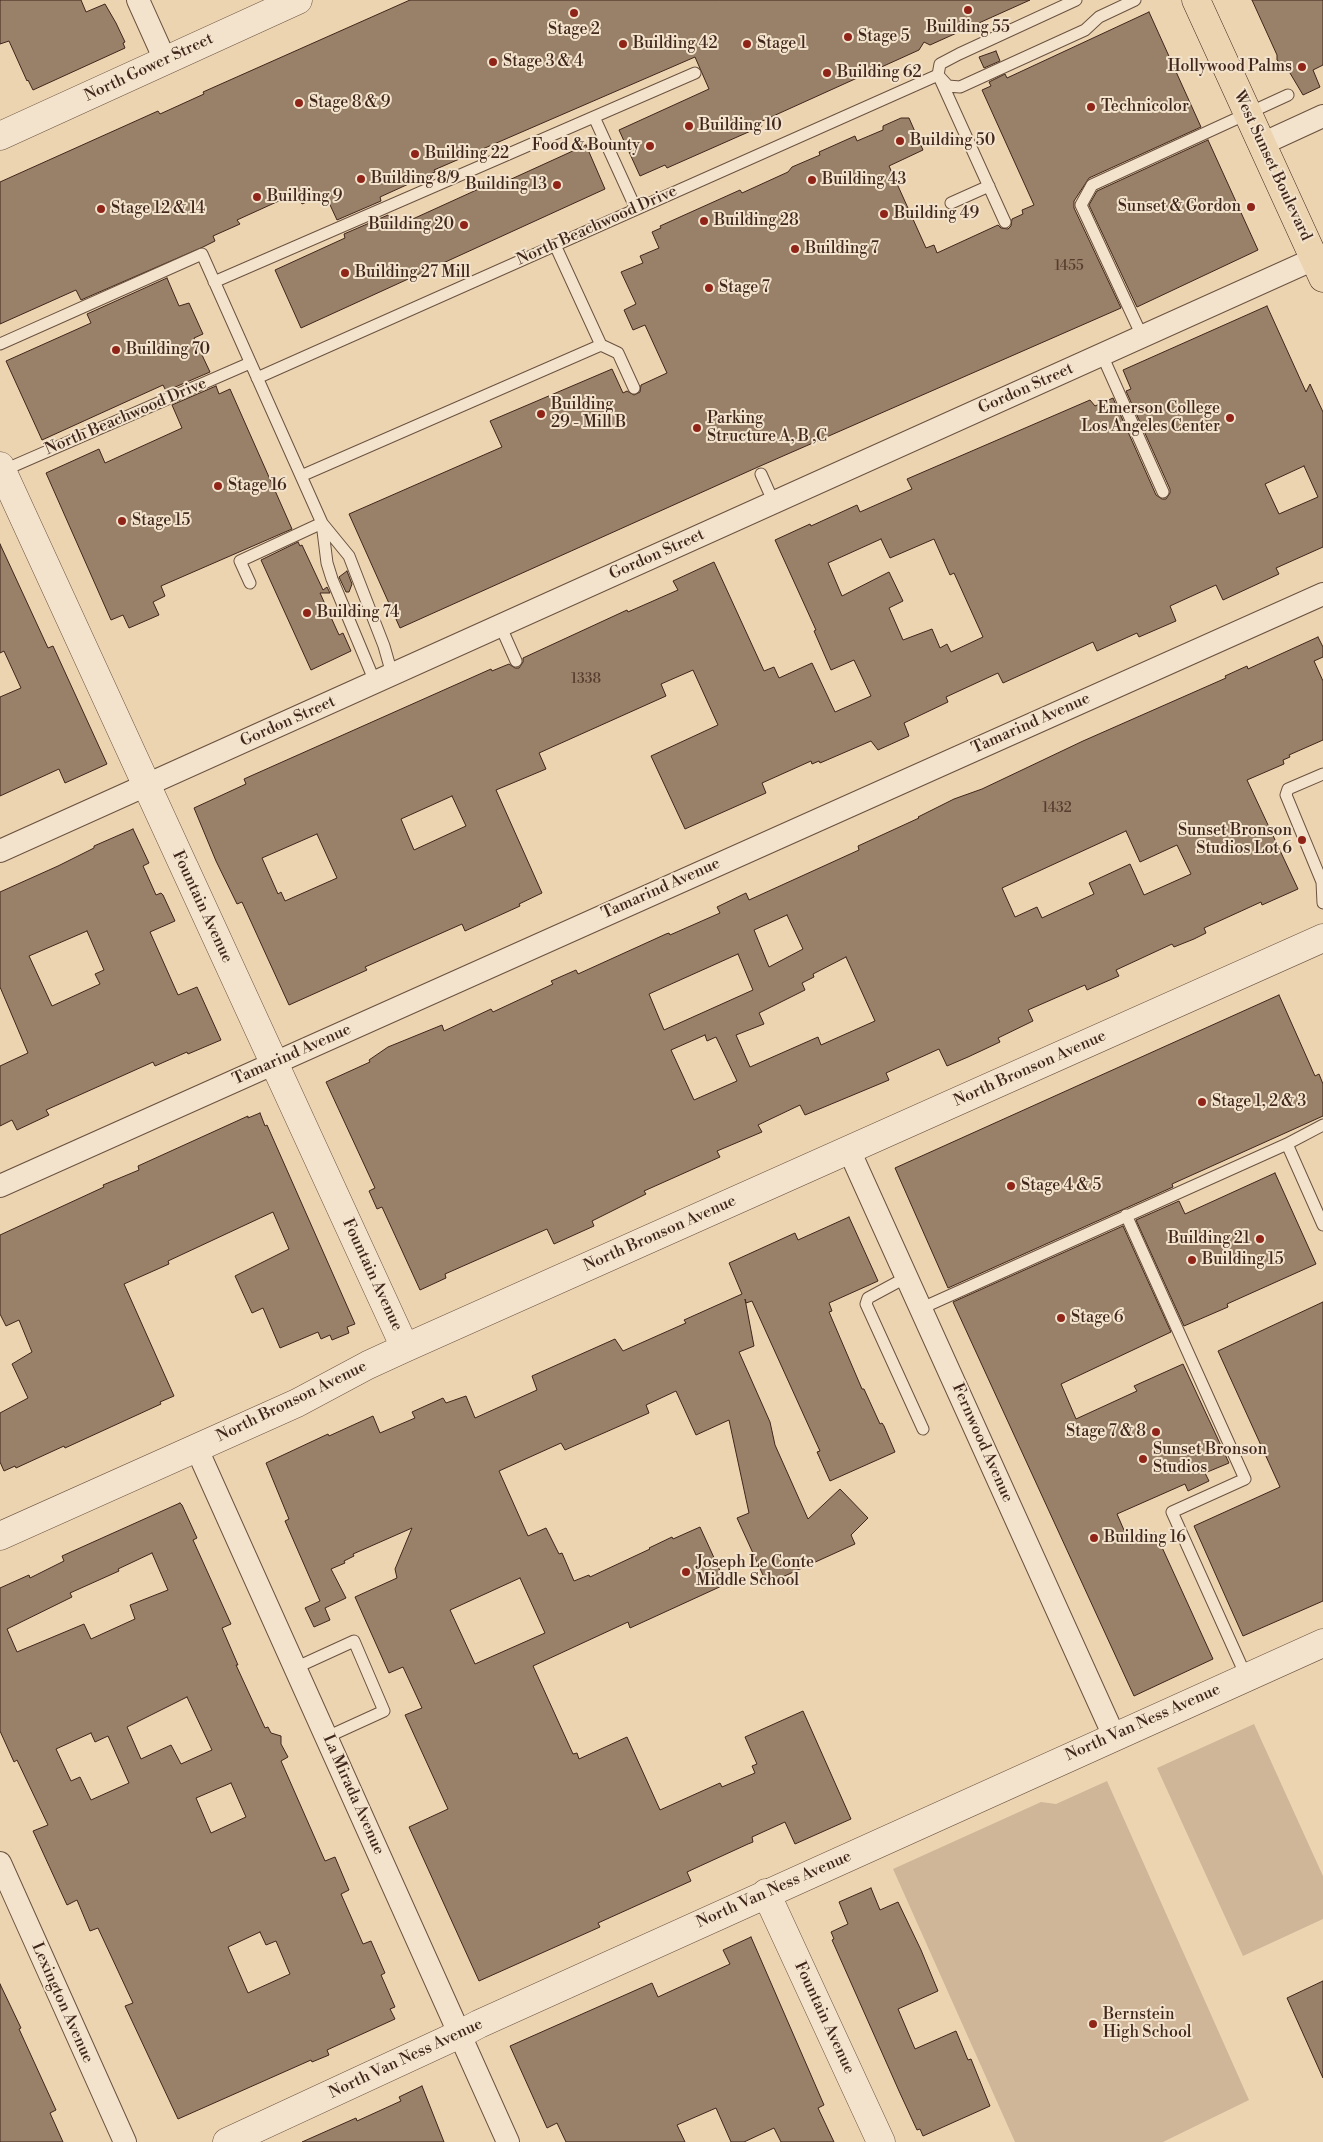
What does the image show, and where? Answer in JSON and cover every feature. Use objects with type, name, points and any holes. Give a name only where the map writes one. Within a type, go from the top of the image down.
[{"type":"main road","name":"West Sunset Boulevard","points":[[1196,0],[1319,268]]},
{"type":"street","points":[[138,0],[165,60]]},
{"type":"street","name":"North Gower Street","points":[[0,136],[298,0]]},
{"type":"street","points":[[1262,144],[1323,116]]},
{"type":"street","name":"Gordon Street","points":[[0,852],[1142,336],[1319,268]]},
{"type":"street","name":"Fountain Avenue","points":[[1,468],[6,498],[147,786],[405,1348]]},
{"type":"street","name":"Tamarind Avenue","points":[[0,1186],[1323,594]]},
{"type":"street","name":"North Bronson Avenue","points":[[0,1536],[297,1403],[368,1365],[405,1348],[1323,938]]},
{"type":"street","name":"Fernwood Avenue","points":[[849,1150],[1114,1736]]},
{"type":"street","name":"La Mirada Avenue","points":[[196,1448],[508,2142]]},
{"type":"street","name":"North Van Ness Avenue","points":[[227,2142],[766,1893],[1323,1642]]},
{"type":"street","name":"Lexington Avenue","points":[[0,1864],[125,2142]]},
{"type":"street","name":"Fountain Avenue","points":[[766,1893],[881,2142]]},
{"type":"lane","name":"North Beachwood Drive","points":[[257,378],[938,75],[940,64],[1076,0]]},
{"type":"lane","points":[[938,75],[948,86],[960,87],[1085,30],[1099,17],[1135,0]]},
{"type":"lane","points":[[214,282],[694,73]]},
{"type":"lane","points":[[938,75],[1005,222]]},
{"type":"lane","points":[[1142,336],[1081,204],[1092,184],[1288,95]]},
{"type":"lane","points":[[594,117],[636,209]]},
{"type":"lane","points":[[952,203],[989,186]]},
{"type":"lane","points":[[556,245],[601,345],[618,353],[634,388]]},
{"type":"lane","points":[[0,344],[202,254],[322,523],[349,556],[384,646],[384,678]]},
{"type":"lane","points":[[301,476],[601,345]]},
{"type":"lane","points":[[1102,355],[1163,492]]},
{"type":"lane","name":"North Beachwood Drive","points":[[1,468],[250,363]]},
{"type":"lane","points":[[761,474],[774,503]]},
{"type":"lane","points":[[250,583],[240,560],[322,523]]},
{"type":"lane","points":[[322,523],[327,563],[332,579],[384,678]]},
{"type":"lane","points":[[500,625],[516,661]]},
{"type":"lane","points":[[1323,774],[1288,789],[1286,795],[1322,882],[1323,904]]},
{"type":"lane","points":[[922,1308],[1286,1144],[1323,1125]]},
{"type":"lane","points":[[1286,1144],[1323,1225]]},
{"type":"lane","points":[[1126,1215],[1245,1478],[1172,1512],[1246,1676]]},
{"type":"lane","points":[[908,1277],[868,1298],[866,1304],[923,1429]]},
{"type":"lane","points":[[295,1668],[354,1641],[384,1711],[326,1737]]},
{"type":"shaded area","points":[[1254,1724],[1323,1876],[1323,1919],[1243,1956],[1157,1768]]},
{"type":"shaded area","points":[[1107,1781],[1249,2100],[1163,2142],[1015,2142],[893,1869],[1041,1802],[1056,1804]]},
{"type":"building","points":[[0,0],[81,0],[86,12],[105,4],[125,42],[123,43],[125,48],[33,90],[9,41],[0,44]]},
{"type":"building","points":[[410,0],[1030,0],[930,45],[924,42],[919,50],[760,122],[762,126],[667,168],[665,165],[640,176],[619,130],[709,89],[695,57],[434,170],[435,172],[380,197],[381,201],[337,220],[325,194],[302,204],[299,198],[294,200],[292,195],[237,220],[240,224],[213,236],[215,241],[203,247],[81,300],[76,290],[0,324],[0,182],[158,111],[160,114],[204,94],[203,92]]},
{"type":"building","points":[[1252,0],[1323,0],[1323,65],[1313,70],[1320,87],[1303,95],[1287,68],[1277,60],[1277,55]]},
{"type":"building","points":[[1149,12],[1201,127],[1089,178],[1074,201],[1074,208],[1121,308],[758,467],[400,628],[349,514],[502,447],[490,421],[612,369],[623,393],[627,391],[634,395],[640,392],[641,385],[667,373],[645,325],[633,330],[624,310],[636,304],[621,272],[643,263],[640,256],[659,248],[652,232],[661,228],[660,226],[740,190],[742,193],[788,172],[792,167],[820,155],[819,152],[855,136],[857,141],[883,130],[883,126],[901,118],[909,118],[923,150],[889,166],[926,248],[934,245],[937,253],[998,225],[1001,228],[1008,229],[1011,226],[1012,219],[1023,214],[1022,210],[1034,205],[982,90],[991,86],[989,82],[1005,74],[1007,78]]},
{"type":"building","points":[[996,51],[1000,61],[984,68],[979,57]]},
{"type":"building","points":[[1208,140],[1258,250],[1137,307],[1089,205],[1097,191]]},
{"type":"building","points":[[586,145],[605,189],[301,328],[275,270],[345,238],[344,234],[388,215],[393,228],[494,182],[496,186]]},
{"type":"building","name":"Building 70","points":[[167,278],[179,306],[189,303],[203,334],[194,338],[210,372],[166,391],[163,385],[42,440],[6,361],[91,323],[87,314]]},
{"type":"building","points":[[1267,306],[1306,392],[1310,384],[1323,412],[1323,547],[1276,568],[1279,574],[1223,600],[1216,585],[1170,606],[1176,621],[1139,637],[1137,633],[1097,651],[1093,642],[1003,683],[998,673],[946,697],[948,702],[904,723],[909,736],[878,750],[871,741],[820,763],[819,761],[812,764],[811,761],[762,783],[766,793],[685,829],[651,756],[718,725],[693,670],[661,684],[666,696],[539,753],[546,769],[496,790],[542,893],[519,904],[520,906],[465,931],[462,924],[365,967],[367,970],[289,1005],[242,902],[237,904],[216,861],[194,808],[246,784],[244,779],[491,669],[492,671],[509,664],[519,668],[523,658],[627,610],[628,612],[678,590],[673,581],[714,562],[764,671],[774,667],[779,678],[812,663],[835,712],[871,696],[854,660],[831,670],[814,631],[816,630],[775,540],[857,505],[860,512],[912,489],[907,479],[1090,400],[1095,406],[1113,398],[1156,495],[1166,499],[1170,489],[1126,391],[1131,389],[1123,370]],"holes":[[[1304,466],[1318,497],[1279,514],[1265,484]],[[881,539],[890,558],[934,539],[950,575],[954,573],[983,637],[951,652],[947,644],[940,648],[932,629],[903,640],[889,608],[903,601],[889,572],[842,596],[828,563]],[[452,796],[466,826],[414,850],[401,819]],[[317,834],[337,878],[285,901],[281,892],[278,894],[262,858]]]},
{"type":"building","points":[[216,386],[219,394],[230,389],[292,529],[161,586],[165,596],[153,602],[159,615],[129,628],[123,615],[111,620],[46,473],[99,449],[105,463],[182,428],[172,405]]},
{"type":"building","name":"Building 74","points":[[298,542],[300,546],[302,545],[323,590],[327,587],[330,593],[320,593],[339,635],[343,633],[351,651],[311,670],[261,560]]},
{"type":"building","points":[[0,544],[48,648],[53,646],[107,764],[65,783],[59,769],[0,796],[0,697],[21,688],[4,651],[0,653]]},
{"type":"building","points":[[347,571],[352,584],[349,592],[346,592],[339,577]]},
{"type":"building","points":[[1318,637],[1323,647],[1323,657],[1314,661],[1323,681],[1323,740],[1289,755],[1290,757],[1283,760],[1284,764],[1247,780],[1298,889],[1262,905],[1261,902],[1204,928],[1206,933],[1194,939],[1174,947],[1172,944],[1116,970],[1119,976],[1087,990],[1085,985],[1028,1010],[1033,1021],[998,1038],[1000,1042],[968,1057],[947,1066],[939,1049],[886,1073],[889,1080],[805,1115],[800,1105],[758,1125],[762,1132],[717,1151],[720,1157],[644,1191],[646,1194],[592,1221],[594,1226],[554,1244],[547,1229],[445,1274],[446,1278],[420,1290],[382,1207],[377,1209],[369,1191],[375,1188],[326,1082],[370,1062],[369,1060],[388,1047],[442,1025],[444,1031],[491,1009],[493,1012],[553,984],[551,981],[576,970],[578,974],[666,934],[669,933],[670,935],[720,913],[717,907],[746,893],[749,900],[859,850],[858,846],[919,818],[954,799],[982,789],[1083,741],[1226,678],[1225,676],[1247,666],[1248,669]],"holes":[[[1126,831],[1140,862],[1177,845],[1191,874],[1144,895],[1130,864],[1089,883],[1094,894],[1042,918],[1037,907],[1015,917],[1002,888]],[[787,915],[803,949],[769,967],[754,930]],[[738,954],[753,990],[664,1030],[649,994]],[[846,957],[875,1021],[821,1045],[818,1037],[750,1067],[736,1035],[764,1024],[759,1013],[805,990],[802,983],[814,977],[813,974]],[[705,1035],[707,1041],[716,1037],[737,1081],[694,1100],[671,1050]]]},
{"type":"building","points":[[133,829],[149,863],[143,866],[156,895],[161,893],[163,895],[175,921],[150,932],[178,995],[197,987],[221,1040],[155,1066],[153,1062],[46,1110],[49,1115],[17,1130],[12,1120],[0,1126],[0,1066],[28,1053],[0,987],[0,892],[58,866],[94,848],[94,846]],"holes":[[[87,931],[104,970],[95,974],[100,984],[52,1006],[29,956]]]},
{"type":"building","points":[[1279,995],[1315,1076],[1319,1074],[1323,1084],[1323,1116],[1172,1184],[1173,1187],[948,1288],[895,1168]]},
{"type":"building","points":[[260,1113],[355,1324],[347,1327],[349,1333],[332,1340],[330,1335],[321,1339],[318,1332],[280,1348],[263,1308],[252,1313],[235,1276],[289,1249],[273,1212],[168,1261],[169,1264],[124,1284],[174,1396],[160,1402],[161,1404],[65,1448],[64,1446],[16,1468],[15,1466],[4,1471],[0,1462],[0,1413],[28,1398],[12,1364],[32,1352],[19,1320],[6,1326],[0,1314],[0,1235],[104,1187],[103,1185],[139,1170],[138,1166],[248,1116],[248,1118]]},
{"type":"building","points":[[1275,1173],[1316,1264],[1227,1304],[1228,1307],[1184,1326],[1136,1220],[1179,1201],[1185,1214]]},
{"type":"building","points":[[849,1217],[878,1281],[829,1303],[832,1311],[829,1312],[862,1389],[864,1389],[880,1424],[882,1423],[884,1426],[895,1452],[830,1481],[817,1452],[820,1451],[752,1301],[746,1303],[745,1299],[754,1346],[739,1352],[770,1422],[775,1445],[808,1519],[840,1489],[868,1518],[851,1535],[855,1544],[767,1584],[737,1518],[749,1513],[729,1420],[696,1435],[676,1391],[646,1405],[649,1413],[565,1450],[561,1443],[499,1471],[528,1536],[546,1528],[559,1554],[562,1553],[574,1581],[589,1575],[590,1577],[672,1537],[673,1539],[700,1527],[726,1584],[630,1628],[628,1622],[533,1666],[573,1754],[577,1753],[579,1759],[627,1737],[660,1810],[720,1783],[722,1787],[755,1773],[752,1766],[757,1764],[745,1737],[803,1711],[851,1819],[795,1844],[785,1822],[752,1837],[753,1842],[687,1872],[691,1881],[598,1923],[600,1927],[479,1981],[409,1827],[448,1809],[405,1715],[422,1708],[403,1667],[389,1673],[355,1597],[397,1578],[395,1569],[412,1528],[353,1554],[354,1556],[344,1561],[345,1563],[331,1569],[346,1598],[325,1608],[330,1620],[314,1627],[305,1608],[320,1601],[285,1521],[289,1519],[266,1463],[328,1434],[329,1436],[373,1416],[380,1433],[415,1418],[412,1412],[443,1398],[446,1403],[466,1396],[475,1418],[537,1390],[532,1376],[615,1339],[623,1351],[686,1323],[684,1320],[742,1294],[729,1263],[795,1233],[798,1240]],"holes":[[[520,1578],[545,1633],[475,1664],[450,1610]]]},
{"type":"building","points":[[1123,1226],[1171,1332],[1061,1384],[1076,1419],[1137,1391],[1134,1386],[1183,1364],[1229,1463],[1205,1473],[1209,1481],[1188,1491],[1185,1484],[1117,1514],[1130,1544],[1155,1532],[1213,1659],[1134,1696],[953,1302]]},
{"type":"building","points":[[1323,1302],[1323,1601],[1243,1636],[1194,1526],[1280,1487],[1218,1351]]},
{"type":"building","points":[[180,1503],[182,1505],[197,1538],[193,1540],[231,1624],[222,1628],[238,1665],[236,1665],[265,1728],[268,1727],[271,1733],[281,1736],[281,1744],[288,1757],[281,1761],[325,1861],[335,1857],[349,1890],[341,1894],[363,1944],[371,1941],[385,1973],[381,1975],[395,2007],[390,2009],[395,2019],[327,2050],[329,2055],[312,2062],[311,2060],[178,2119],[125,2006],[133,2003],[98,1928],[90,1931],[77,1900],[67,1905],[33,1831],[48,1825],[17,1760],[14,1762],[0,1731],[0,1588],[29,1575],[30,1578],[64,1561],[62,1556]],"holes":[[[152,1553],[168,1590],[130,1605],[135,1619],[91,1639],[84,1624],[17,1652],[7,1629],[72,1597],[70,1593],[119,1571],[118,1569]],[[187,1697],[212,1750],[181,1764],[171,1745],[141,1759],[127,1727]],[[91,1733],[95,1742],[108,1736],[129,1783],[91,1800],[80,1777],[71,1781],[56,1749]],[[231,1783],[246,1817],[211,1833],[196,1798]],[[260,1932],[266,1945],[276,1941],[290,1974],[248,1993],[228,1947]]]},
{"type":"building","points":[[871,1888],[880,1910],[898,1902],[938,1991],[898,2009],[915,2049],[956,2031],[968,2060],[971,2059],[990,2106],[923,2136],[920,2129],[917,2130],[832,1940],[834,1939],[831,1932],[848,1924],[839,1902]]},
{"type":"building","points":[[751,1937],[824,2105],[818,2108],[834,2142],[781,2142],[774,2128],[744,2142],[731,2142],[716,2108],[677,2125],[685,2142],[566,2142],[557,2123],[547,2128],[510,2046],[652,1983],[658,1997],[730,1964],[723,1950]]},
{"type":"building","points":[[1323,1981],[1323,2078],[1287,1998]]},
{"type":"building","points":[[0,1984],[56,2110],[50,2113],[63,2142],[0,2142]]},
{"type":"building","points":[[422,2086],[444,2142],[302,2142],[356,2118],[357,2121],[401,2101],[399,2097]]},
{"type":"place","name":"Building 55","points":[[968,10]]},
{"type":"place","name":"Stage 2","points":[[574,13]]},
{"type":"place","name":"Stage 5","points":[[848,37]]},
{"type":"place","name":"Building 42","points":[[623,44]]},
{"type":"place","name":"Stage 1","points":[[747,44]]},
{"type":"place","name":"Stage 3 & 4","points":[[493,62]]},
{"type":"place","name":"Hollywood Palms","points":[[1302,67]]},
{"type":"place","name":"Building 62","points":[[827,73]]},
{"type":"place","name":"Stage 8 & 9","points":[[299,103]]},
{"type":"place","name":"Technicolor","points":[[1091,107]]},
{"type":"place","name":"Building 10","points":[[689,126]]},
{"type":"place","name":"Building 50","points":[[900,141]]},
{"type":"place","name":"Food & Bounty","points":[[650,146]]},
{"type":"place","name":"Building 22","points":[[415,154]]},
{"type":"place","name":"Building 8/9","points":[[361,179]]},
{"type":"place","name":"Building 43","points":[[812,180]]},
{"type":"place","name":"Building 13","points":[[557,185]]},
{"type":"place","name":"Building 9","points":[[257,197]]},
{"type":"place","name":"Sunset & Gordon","points":[[1251,207]]},
{"type":"place","name":"Stage 12 & 14","points":[[101,209]]},
{"type":"place","name":"Building 49","points":[[884,214]]},
{"type":"place","name":"Building 28","points":[[704,221]]},
{"type":"place","name":"Building 20","points":[[464,225]]},
{"type":"place","name":"Building 7","points":[[795,249]]},
{"type":"place","name":"Building 27 Mill","points":[[345,273]]},
{"type":"place","name":"Stage 7","points":[[709,288]]},
{"type":"place","name":"Building 70","points":[[116,350]]},
{"type":"place","name":"Building 29 - Mill B","points":[[541,414]]},
{"type":"place","name":"Emerson College Los Angeles Center","points":[[1230,418]]},
{"type":"place","name":"Parking Structure A, B ,C","points":[[697,428]]},
{"type":"place","name":"Stage 16","points":[[218,486]]},
{"type":"place","name":"Stage 15","points":[[122,521]]},
{"type":"place","name":"Building 74","points":[[307,613]]},
{"type":"place","name":"Sunset Bronson Studios Lot 6","points":[[1302,840]]},
{"type":"place","name":"Stage 1, 2 & 3","points":[[1202,1102]]},
{"type":"place","name":"Stage 4 & 5","points":[[1011,1186]]},
{"type":"place","name":"Building 21","points":[[1260,1239]]},
{"type":"place","name":"Building 15","points":[[1192,1260]]},
{"type":"place","name":"Stage 6","points":[[1061,1318]]},
{"type":"place","name":"Stage 7 & 8","points":[[1156,1432]]},
{"type":"place","name":"Sunset Bronson Studios","points":[[1143,1459]]},
{"type":"place","name":"Building 16","points":[[1094,1538]]},
{"type":"place","name":"Joseph Le Conte Middle School","points":[[686,1572]]},
{"type":"place","name":"Bernstein High School","points":[[1093,2024]]}]
